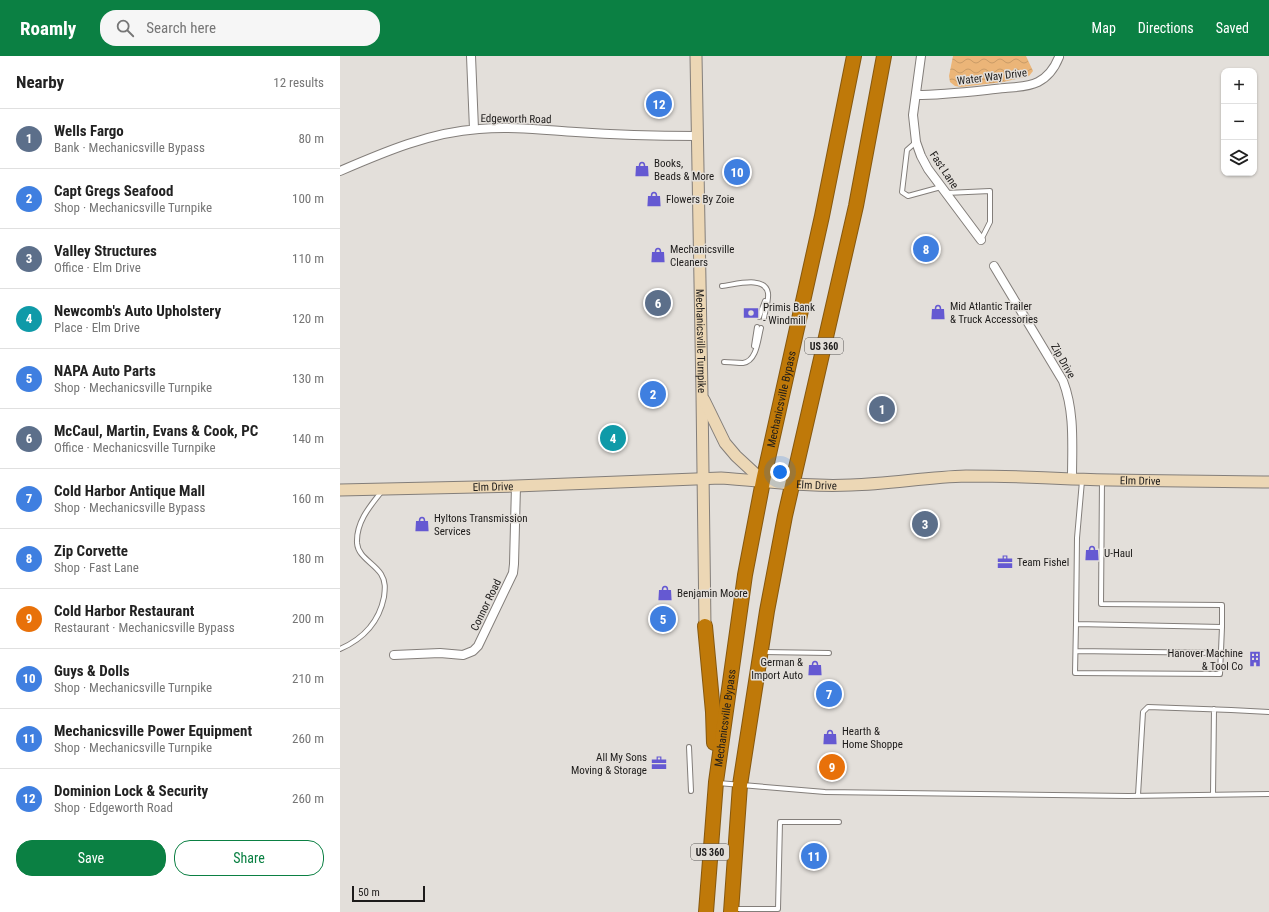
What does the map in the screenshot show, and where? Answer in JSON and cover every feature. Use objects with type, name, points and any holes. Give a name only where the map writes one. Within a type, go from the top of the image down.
[{"type":"highway","name":"Mechanicsville Bypass","points":[[715,788],[739,610],[763,481],[822,216],[854,56]]},
{"type":"highway","name":"US 360","points":[[731,910],[740,785],[774,568],[856,206],[884,56]]},
{"type":"highway","points":[[705,626],[713,712],[715,788]]},
{"type":"highway","name":"US 360","points":[[706,912],[715,788]]},
{"type":"street","points":[[471,56],[474,129]]},
{"type":"street","name":"Mechanicsville Turnpike","points":[[696,56],[705,626]]},
{"type":"street","name":"Fast Lane","points":[[921,56],[913,115],[916,142],[928,169],[981,240]]},
{"type":"street","name":"Water Way Drive","points":[[916,95],[978,91],[1030,85],[1046,77],[1052,70],[1058,56]]},
{"type":"street","name":"Edgeworth Road","points":[[340,171],[369,158],[416,142],[444,134],[474,129],[505,128],[627,135],[697,136]]},
{"type":"street","name":"Zip Drive","points":[[994,266],[1063,381],[1068,394],[1072,419],[1077,479]]},
{"type":"street","points":[[702,395],[725,443],[736,456],[763,481]]},
{"type":"street","name":"Elm Drive","points":[[340,490],[516,486],[721,478],[792,485],[851,485],[963,476],[1269,482]]},
{"type":"street","name":"Connor Road","points":[[394,655],[440,653],[463,655],[473,651],[478,646],[513,572],[516,486]]},
{"type":"lane","points":[[916,142],[907,150],[902,192],[908,196],[944,190],[990,192],[990,222],[981,240]]},
{"type":"lane","points":[[722,286],[755,282],[765,287],[768,292],[761,318]]},
{"type":"lane","points":[[724,362],[744,362],[751,359],[754,354],[759,328]]},
{"type":"lane","points":[[1077,479],[1075,673],[1220,674],[1222,605],[1101,604],[1102,479]]},
{"type":"lane","points":[[340,649],[352,644],[369,630],[377,620],[382,608],[385,591],[384,578],[380,571],[362,554],[357,543],[363,518],[383,489]]},
{"type":"lane","points":[[1076,624],[1222,627]]},
{"type":"lane","points":[[1076,651],[1221,653]]},
{"type":"lane","points":[[760,652],[829,653]]},
{"type":"lane","points":[[1138,796],[1143,712],[1148,707],[1269,712]]},
{"type":"lane","points":[[1213,795],[1214,709]]},
{"type":"lane","points":[[689,748],[692,791]]},
{"type":"lane","points":[[715,788],[740,785],[825,792],[1138,796],[1269,794]]},
{"type":"lane","points":[[731,910],[778,909],[780,822],[839,822]]},
{"type":"water","points":[[953,56],[1026,56],[1033,71],[1029,76],[1003,82],[961,87],[955,86],[950,82],[949,76]]},
{"type":"place","name":"Dominion Lock & Security","points":[[659,104]]},
{"type":"place","name":"Books, Beads & More","points":[[642,169]]},
{"type":"place","name":"Guys & Dolls","points":[[737,172]]},
{"type":"place","name":"Flowers By Zoie","points":[[654,199]]},
{"type":"place","name":"Zip Corvette","points":[[926,249]]},
{"type":"place","name":"Mechanicsville Cleaners","points":[[658,255]]},
{"type":"place","name":"McCaul, Martin, Evans & Cook, PC","points":[[658,303]]},
{"type":"place","name":"Mid Atlantic Trailer & Truck Accessories","points":[[938,312]]},
{"type":"place","name":"Primis Bank - Windmill","points":[[751,313]]},
{"type":"place","name":"Capt Gregs Seafood","points":[[653,394]]},
{"type":"place","name":"Wells Fargo","points":[[882,409]]},
{"type":"place","name":"Newcomb's Auto Upholstery","points":[[613,438]]},
{"type":"place","name":"Hyltons Transmission Services","points":[[422,524]]},
{"type":"place","name":"Valley Structures","points":[[925,524]]},
{"type":"place","name":"U-Haul","points":[[1092,553]]},
{"type":"place","name":"Team Fishel","points":[[1005,562]]},
{"type":"place","name":"Benjamin Moore","points":[[665,593]]},
{"type":"place","name":"NAPA Auto Parts","points":[[663,619]]},
{"type":"place","name":"Hanover Machine & Tool Co","points":[[1255,659]]},
{"type":"place","name":"German & Import Auto","points":[[815,668]]},
{"type":"place","name":"Cold Harbor Antique Mall","points":[[829,694]]},
{"type":"place","name":"Hearth & Home Shoppe","points":[[830,737]]},
{"type":"place","name":"All My Sons Moving & Storage","points":[[659,763]]},
{"type":"place","name":"Cold Harbor Restaurant","points":[[832,767]]},
{"type":"place","name":"Mechanicsville Power Equipment","points":[[814,856]]}]
